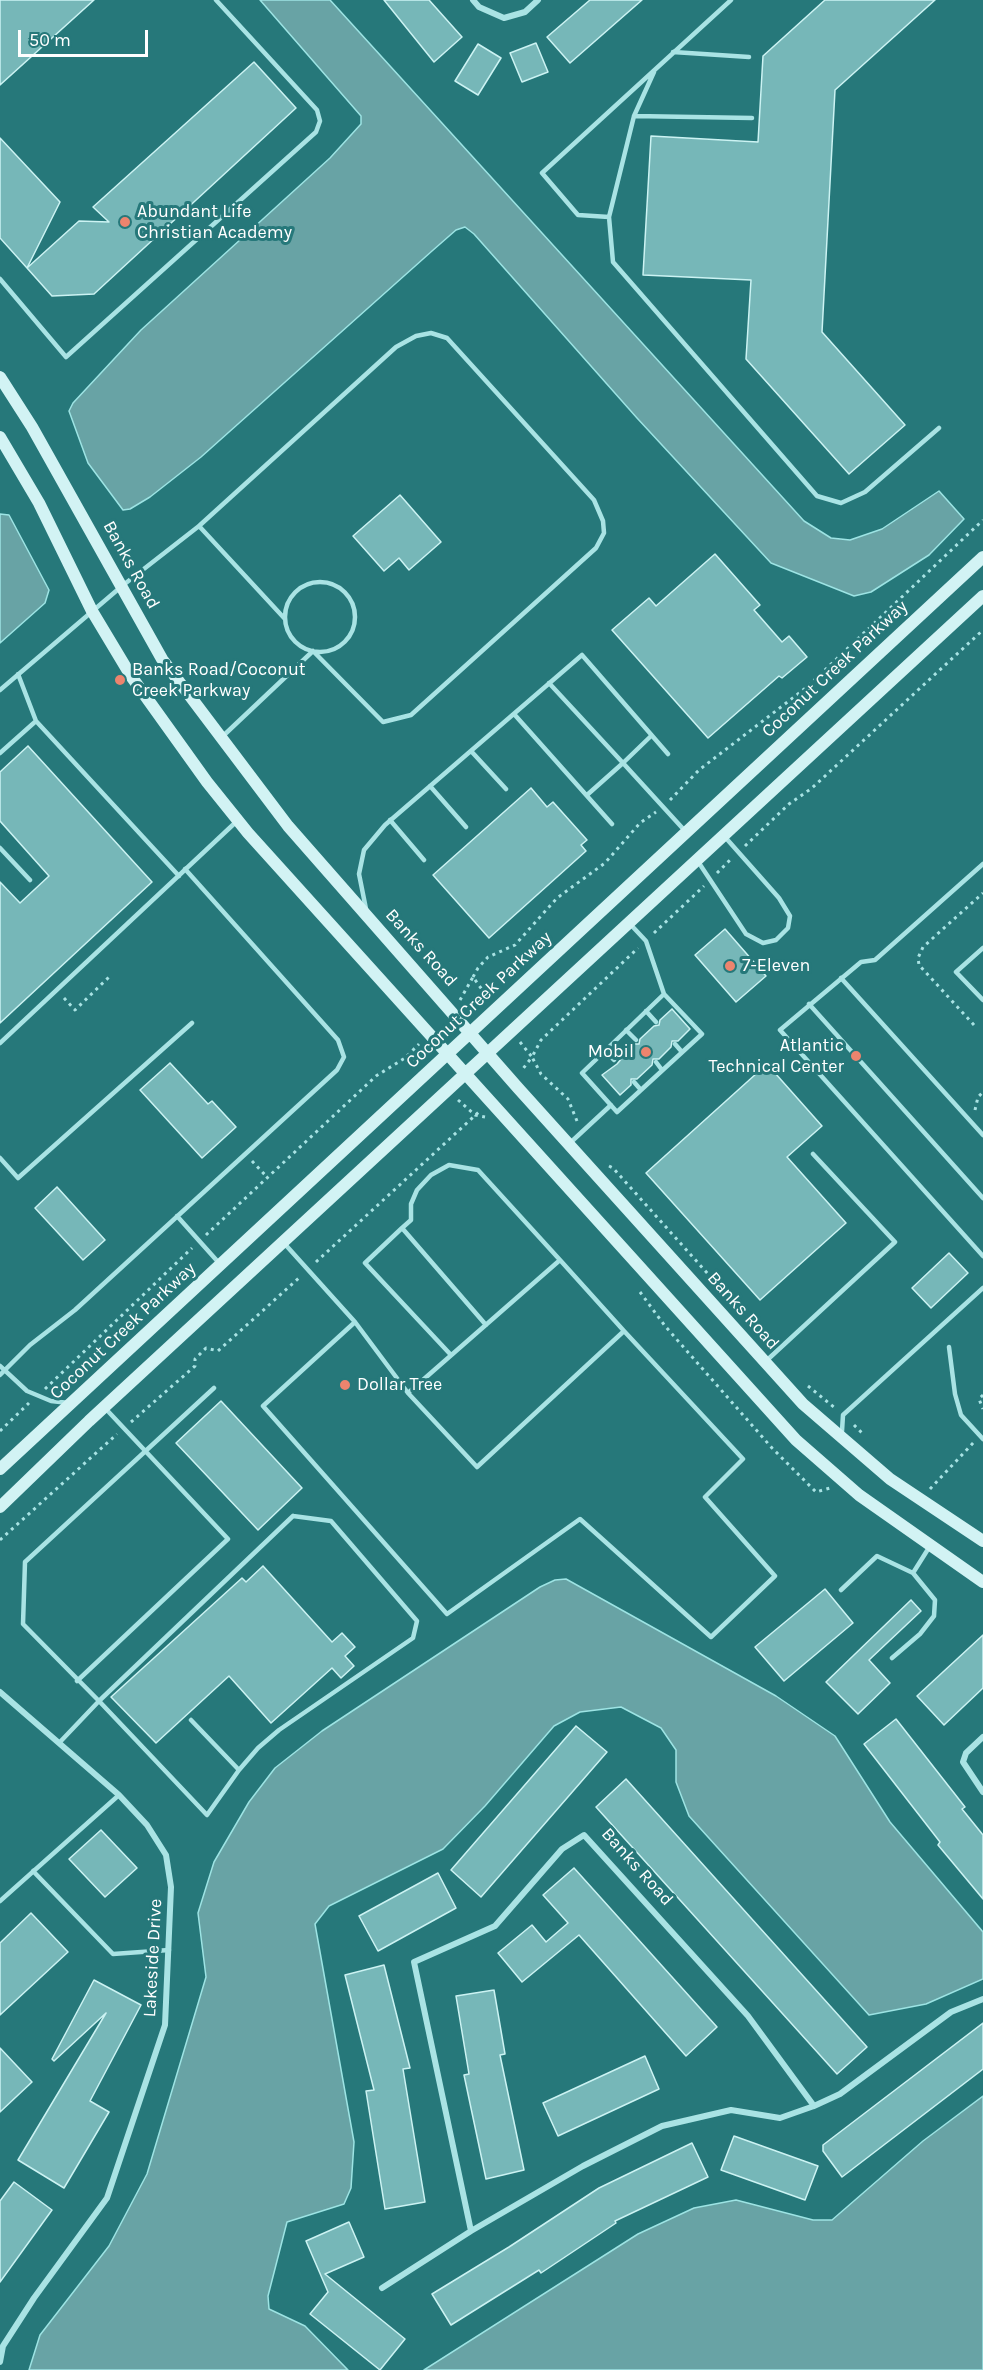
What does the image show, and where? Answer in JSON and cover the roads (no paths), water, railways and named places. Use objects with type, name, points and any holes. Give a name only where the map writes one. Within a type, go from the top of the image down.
[{"type":"street","points":[[473,0],[479,7],[504,18],[525,12],[538,0]]},
{"type":"street","name":"Banks Road","points":[[0,377],[32,426],[162,659],[288,826],[568,1144],[803,1404],[890,1479],[983,1541]]},
{"type":"street","points":[[1,440],[39,503],[92,611],[168,730],[238,820],[796,1440],[859,1496],[983,1582]]},
{"type":"street","name":"Coconut Creek Parkway","points":[[0,1469],[983,557]]},
{"type":"street","points":[[0,1507],[104,1407],[983,596]]},
{"type":"street","name":"Lakeside Drive","points":[[0,1692],[119,1795],[147,1825],[166,1855],[171,1887],[165,2025],[107,2198],[34,2298],[3,2346],[0,2362]]},
{"type":"street","points":[[983,1737],[966,1753],[963,1762],[983,1792]]},
{"type":"street","name":"Banks Road","points":[[471,2231],[414,1962],[495,1926],[562,1849],[584,1835],[748,2016],[814,2106]]},
{"type":"street","points":[[382,2288],[471,2231],[583,2166],[662,2126],[731,2110],[780,2118],[814,2106],[840,2094],[951,2012],[983,1999]]},
{"type":"lane","points":[[0,279],[66,357],[316,132],[321,121],[317,110],[216,0]]},
{"type":"lane","points":[[609,217],[578,214],[542,173],[731,0]]},
{"type":"lane","points":[[674,52],[749,57]]},
{"type":"lane","points":[[655,68],[634,116],[609,217],[613,262],[817,496],[841,503],[865,492],[939,428]]},
{"type":"lane","points":[[634,116],[752,118]]},
{"type":"lane","points":[[0,690],[122,586],[200,526],[396,347],[416,336],[431,333],[447,338],[594,500],[603,521],[604,533],[596,548],[411,715],[382,722],[313,651]]},
{"type":"lane","points":[[200,526],[285,619],[291,637],[304,649],[322,652],[340,646],[352,632],[356,614],[354,605],[344,590],[327,582],[318,582],[301,587],[289,601],[285,619]]},
{"type":"lane","points":[[221,738],[313,651]]},
{"type":"lane","points":[[367,915],[359,874],[364,850],[390,820],[582,655],[668,754]]},
{"type":"lane","points":[[18,674],[36,721],[179,876]]},
{"type":"lane","points":[[549,683],[686,832]]},
{"type":"lane","points":[[514,714],[612,824]]},
{"type":"lane","points":[[0,753],[36,721]]},
{"type":"lane","points":[[587,795],[651,736]]},
{"type":"lane","points":[[471,751],[506,789]]},
{"type":"lane","points":[[430,786],[466,826]]},
{"type":"lane","points":[[0,1043],[238,820]]},
{"type":"lane","points":[[390,820],[424,860]]},
{"type":"lane","points":[[697,860],[746,934],[763,943],[776,940],[788,928],[790,916],[779,898],[724,836]]},
{"type":"lane","points":[[0,848],[30,880]]},
{"type":"lane","points":[[983,864],[875,960],[861,962],[780,1030],[983,1256]]},
{"type":"lane","points":[[72,1403],[51,1401],[37,1396],[1,1371],[75,1310],[337,1070],[344,1057],[338,1040],[185,869]]},
{"type":"lane","points":[[630,923],[646,941],[664,994],[702,1034],[617,1112],[582,1073],[664,994]]},
{"type":"lane","points":[[983,948],[956,972],[983,1000]]},
{"type":"lane","points":[[841,978],[983,1135]]},
{"type":"lane","points":[[809,1004],[983,1198]]},
{"type":"lane","points":[[646,1011],[656,1022]]},
{"type":"lane","points":[[0,1158],[18,1178],[192,1023]]},
{"type":"lane","points":[[626,1030],[636,1040]]},
{"type":"lane","points":[[675,1044],[682,1052]]},
{"type":"lane","points":[[605,1051],[614,1060]]},
{"type":"lane","points":[[656,1062],[662,1070]]},
{"type":"lane","points":[[634,1082],[641,1090]]},
{"type":"lane","points":[[568,1144],[611,1106]]},
{"type":"lane","points":[[765,1362],[895,1242],[813,1154]]},
{"type":"lane","points":[[355,1322],[263,1406],[447,1614],[580,1519],[711,1637],[775,1576],[705,1497],[743,1459],[478,1170],[449,1165],[431,1175],[417,1190],[411,1204],[411,1220],[365,1263],[451,1355]]},
{"type":"lane","points":[[177,1216],[221,1264]]},
{"type":"lane","points":[[402,1228],[486,1325]]},
{"type":"lane","points":[[283,1242],[355,1322],[408,1393],[477,1467],[624,1331]]},
{"type":"lane","points":[[408,1393],[560,1260]]},
{"type":"lane","points":[[842,1431],[843,1415],[983,1288]]},
{"type":"lane","points":[[949,1347],[955,1394],[961,1415],[981,1437]]},
{"type":"lane","points":[[60,1742],[99,1701],[292,1516],[331,1521],[417,1621],[413,1638],[279,1730],[258,1748],[207,1815],[99,1701],[76,1681],[23,1624],[25,1562],[214,1388]]},
{"type":"lane","points":[[76,1681],[228,1539],[104,1407]]},
{"type":"lane","points":[[913,1573],[930,1546]]},
{"type":"lane","points":[[841,1590],[877,1556],[913,1573],[935,1600],[934,1616],[920,1634],[892,1658]]},
{"type":"lane","points":[[191,1720],[239,1770]]},
{"type":"lane","points":[[0,1901],[119,1795]]},
{"type":"lane","points":[[33,1871],[113,1954],[169,1950]]},
{"type":"water","points":[[260,0],[330,0],[804,521],[831,538],[850,540],[882,529],[939,491],[964,519],[929,555],[871,592],[854,596],[771,563],[637,418],[474,234],[465,227],[456,230],[201,457],[150,497],[130,509],[123,510],[88,463],[69,411],[73,403],[141,330],[330,158],[361,124],[361,116]]},
{"type":"water","points":[[0,514],[9,515],[49,590],[45,603],[0,643]]},
{"type":"water","points":[[566,1579],[776,1696],[835,1736],[890,1822],[983,1932],[983,1979],[926,2004],[869,2015],[689,1816],[676,1782],[676,1750],[661,1728],[621,1707],[580,1712],[554,1726],[485,1806],[443,1849],[329,1906],[315,1924],[354,2142],[351,2188],[344,2204],[287,2222],[268,2296],[269,2309],[305,2326],[348,2370],[29,2370],[40,2335],[109,2246],[147,2174],[206,1977],[198,1913],[214,1862],[249,1802],[275,1768],[322,1731],[540,1587],[555,1580]]},
{"type":"water","points":[[983,2096],[983,2370],[424,2370],[638,2234],[694,2208],[736,2200],[813,2220],[832,2220],[923,2141]]},
{"type":"place","name":"Abundant Life Christian Academy","points":[[125,222]]},
{"type":"place","name":"Banks Road/Coconut Creek Parkway","points":[[120,680]]},
{"type":"place","name":"7-Eleven","points":[[730,966]]},
{"type":"place","name":"Mobil","points":[[646,1052]]},
{"type":"place","name":"Atlantic Technical Center","points":[[856,1056]]},
{"type":"place","name":"Dollar Tree","points":[[345,1385]]}]
